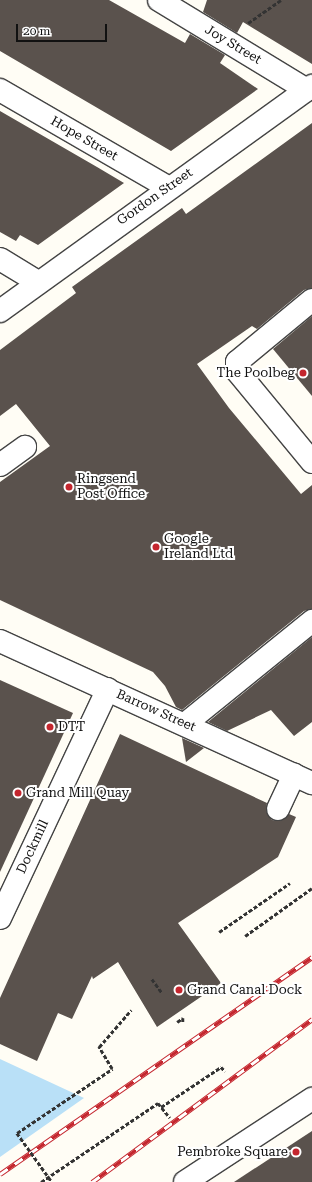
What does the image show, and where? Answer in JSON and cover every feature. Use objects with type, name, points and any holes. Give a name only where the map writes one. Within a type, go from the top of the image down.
[{"type":"street","name":"Joy Street","points":[[172,3],[234,46],[309,88]]},
{"type":"street","name":"Gordon Street","points":[[0,311],[167,187],[309,88]]},
{"type":"street","name":"Hope Street","points":[[0,90],[167,187]]},
{"type":"street","points":[[0,259],[38,282]]},
{"type":"street","points":[[312,300],[237,362],[237,371],[312,462]]},
{"type":"street","points":[[0,465],[25,447]]},
{"type":"street","points":[[185,724],[312,621]]},
{"type":"street","name":"Barrow Street","points":[[0,641],[303,779]]},
{"type":"street","name":"Dockmill","points":[[0,918],[108,690]]},
{"type":"street","points":[[278,809],[303,779]]},
{"type":"street","points":[[185,1182],[312,1099]]},
{"type":"path","points":[[234,46],[247,24],[281,0]]},
{"type":"path","points":[[219,932],[290,883]]},
{"type":"path","points":[[245,936],[312,888]]},
{"type":"path","points":[[152,979],[162,993]]},
{"type":"path","points":[[52,1182],[17,1133],[112,1069],[99,1047],[132,1010]]},
{"type":"path","points":[[177,1022],[183,1018],[183,1022]]},
{"type":"path","points":[[161,1107],[221,1067],[225,1071]]},
{"type":"path","points":[[42,1182],[158,1103],[170,1118]]},
{"type":"water","points":[[0,1059],[84,1098],[0,1157]]},
{"type":"building","points":[[0,0],[109,0],[185,43],[190,34],[225,55],[220,63],[258,89],[171,151],[0,51]]},
{"type":"building","points":[[207,0],[312,0],[312,64],[243,22],[237,33],[203,12]]},
{"type":"building","points":[[0,111],[124,183],[38,245],[20,235],[16,241],[0,232]]},
{"type":"building","name":"Google Ireland Ltd","points":[[312,123],[312,288],[304,290],[257,329],[252,326],[197,364],[229,408],[301,494],[312,485],[312,609],[304,611],[182,710],[176,707],[165,686],[153,672],[0,600],[0,482],[50,446],[16,404],[0,416],[0,350],[76,293],[72,287],[182,208],[186,214]]},
{"type":"building","name":"The Poolbeg","points":[[312,316],[312,396],[273,349]]},
{"type":"building","points":[[312,637],[312,722],[294,736],[271,710],[227,731],[208,722]]},
{"type":"building","name":"Grand Mill Quay","points":[[0,680],[73,713],[0,872]]},
{"type":"building","points":[[120,734],[267,803],[266,811],[272,820],[280,821],[289,814],[296,817],[278,857],[178,923],[221,983],[157,1027],[118,962],[93,979],[92,976],[72,1019],[58,1013],[37,1061],[0,1044],[0,998]]},
{"type":"building","points":[[182,738],[204,748],[186,762]]},
{"type":"building","name":"Pembroke Square","points":[[312,1131],[312,1182],[234,1182]]},
{"type":"railway","points":[[0,1174],[312,957]]},
{"type":"railway","points":[[92,1182],[312,1019]]},
{"type":"place","name":"The Poolbeg","points":[[303,373]]},
{"type":"place","name":"Ringsend Post Office","points":[[69,487]]},
{"type":"place","name":"Google Ireland Ltd","points":[[156,547]]},
{"type":"place","name":"DTT","points":[[50,727]]},
{"type":"place","name":"Grand Mill Quay","points":[[18,793]]},
{"type":"place","name":"Grand Canal Dock","points":[[179,990]]},
{"type":"place","name":"Pembroke Square","points":[[296,1152]]}]
